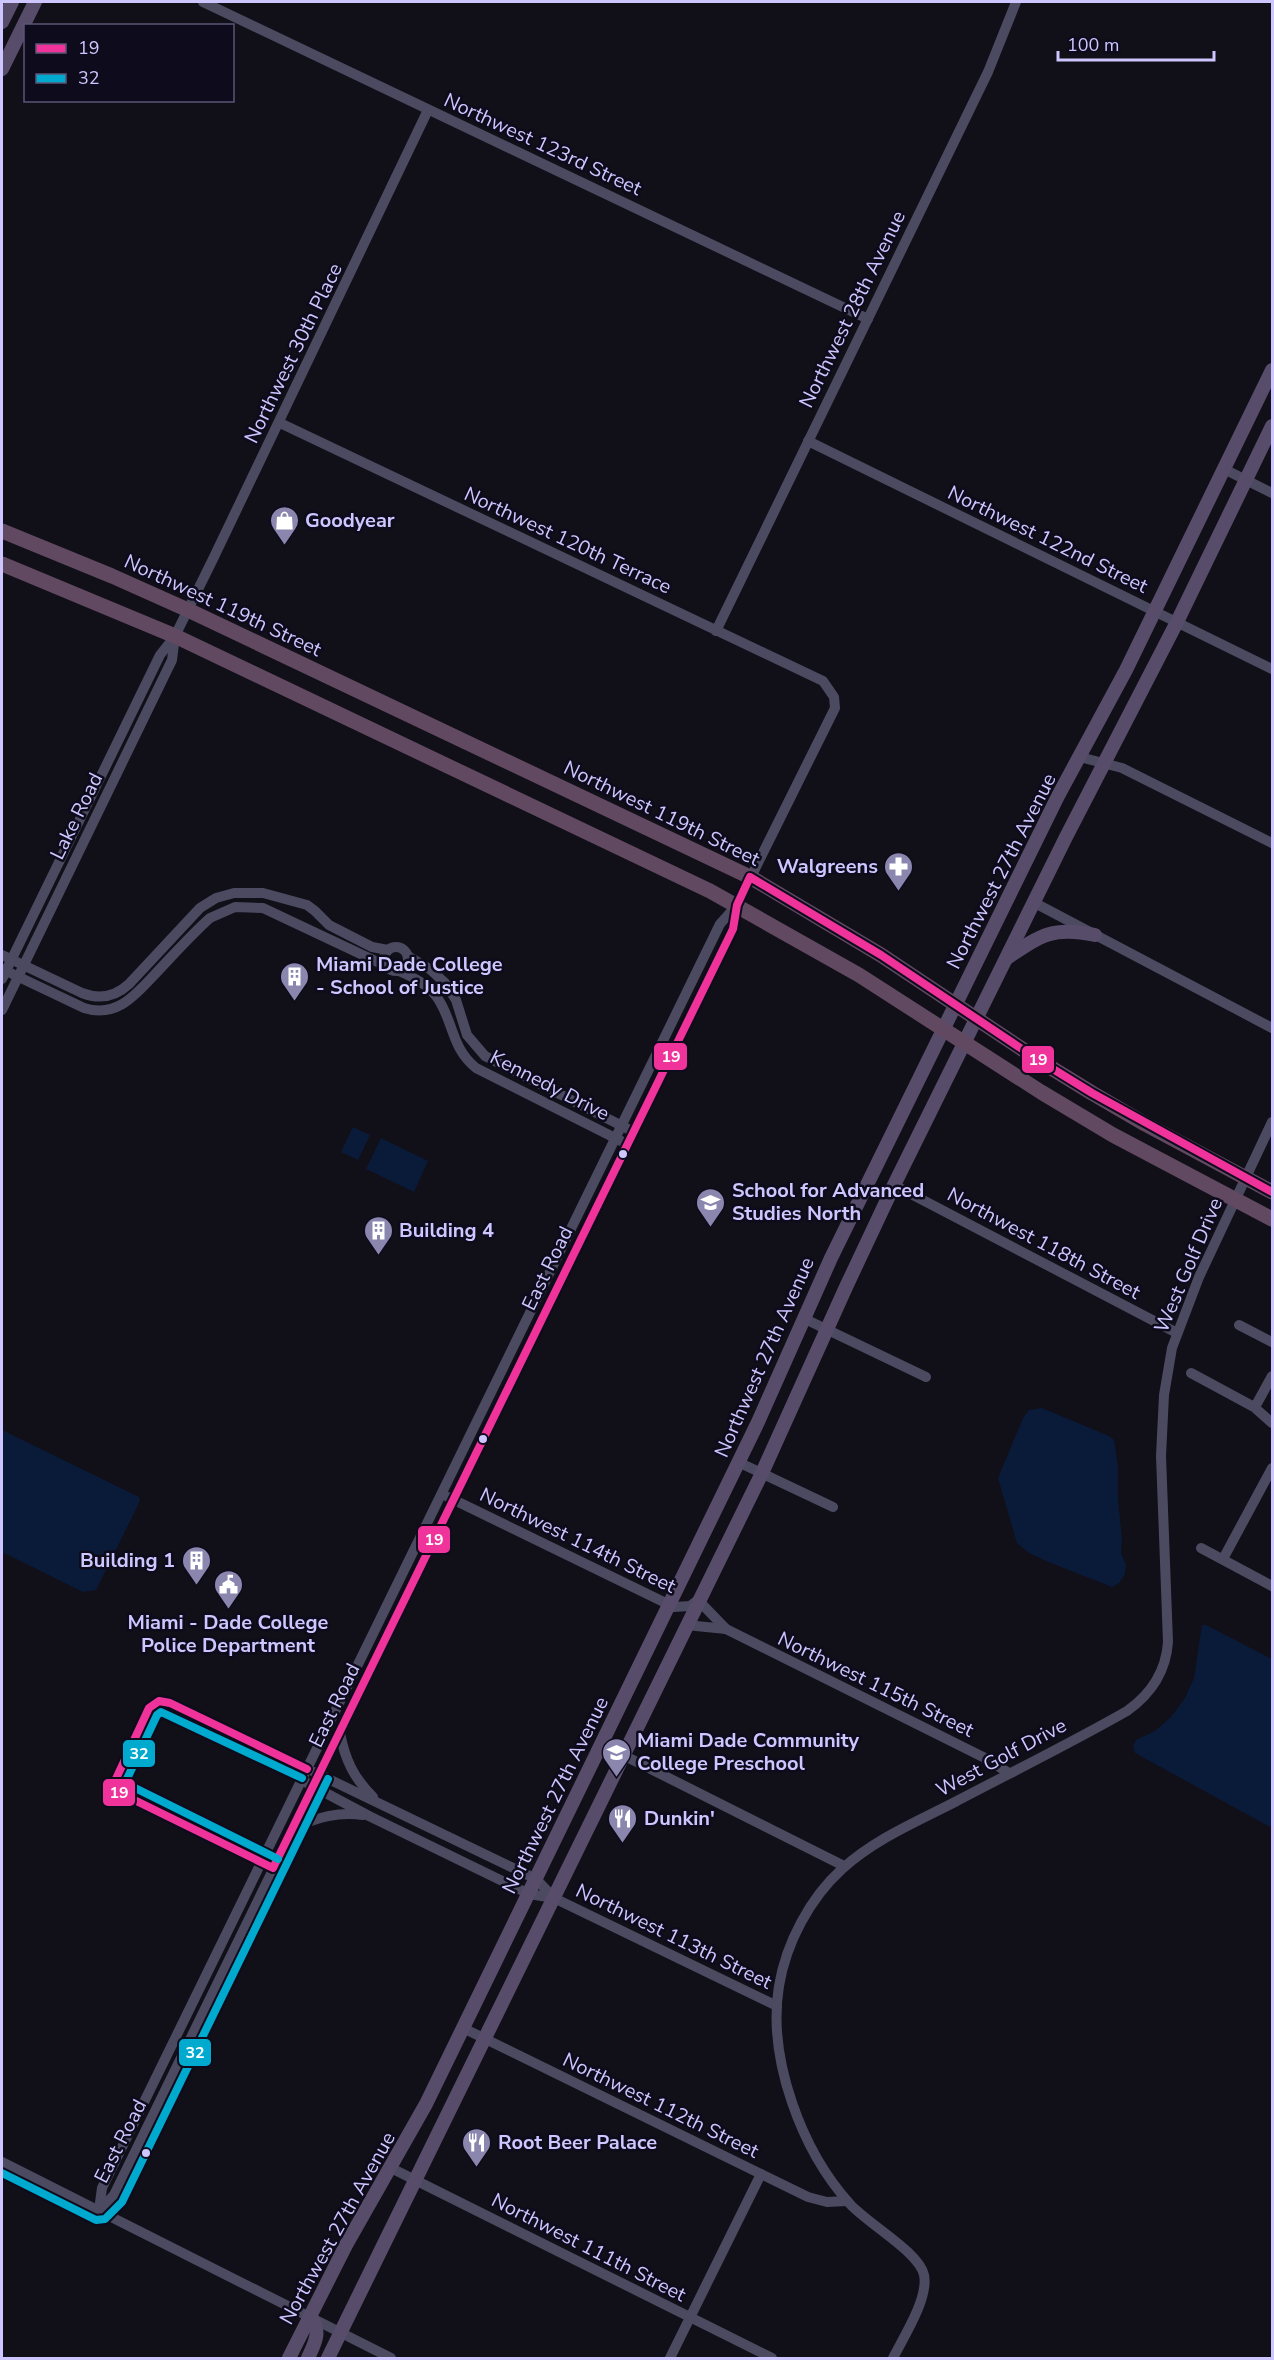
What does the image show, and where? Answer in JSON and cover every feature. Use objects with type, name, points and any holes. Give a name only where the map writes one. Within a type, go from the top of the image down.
[{"type":"highway","name":"Northwest 119th Street","points":[[2,531],[188,610],[750,877],[881,955],[1092,1093],[1272,1192]]},
{"type":"highway","points":[[2,564],[175,636],[736,905],[850,969],[1106,1131],[1272,1220]]},
{"type":"main road","points":[[2,22],[12,2]]},
{"type":"main road","points":[[2,69],[34,2]]},
{"type":"main road","name":"Northwest 27th Avenue","points":[[289,2358],[345,2246],[426,2104],[768,1401],[831,1258],[1058,796],[1126,670],[1272,370]]},
{"type":"main road","points":[[328,2358],[762,1473],[826,1329],[894,1185],[1033,902],[1177,622],[1272,426]]},
{"type":"main road","points":[[1006,959],[1037,938],[1057,932],[1073,930],[1095,935]]},
{"type":"main road","points":[[308,2358],[317,2338],[315,2323],[310,2316]]},
{"type":"street","name":"Northwest 123rd Street","points":[[203,2],[868,319]]},
{"type":"street","name":"Northwest 28th Avenue","points":[[716,631],[988,72],[1016,2]]},
{"type":"street","name":"Northwest 30th Place","points":[[188,610],[280,423],[428,110]]},
{"type":"street","name":"Northwest 120th Terrace","points":[[280,423],[823,681],[834,696]]},
{"type":"street","name":"Northwest 122nd Street","points":[[808,441],[1272,669]]},
{"type":"street","points":[[1224,469],[1272,493]]},
{"type":"street","name":"Lake Road","points":[[3,973],[6,957],[160,655],[175,636],[188,610]]},
{"type":"street","name":"Lake Road","points":[[2,1010],[172,660],[175,636]]},
{"type":"street","name":"East Road","points":[[99,2210],[102,2188],[720,924],[736,905],[835,708],[834,696]]},
{"type":"street","points":[[1080,757],[1122,768],[1272,843]]},
{"type":"street","name":"Kennedy Drive","points":[[6,957],[82,993],[93,997],[107,996],[124,989],[192,914],[208,902],[225,895],[244,892],[263,893],[311,908],[337,930],[375,948],[388,950],[398,947],[405,951],[408,956],[435,974],[449,989],[459,1007],[467,1035],[485,1056],[634,1132]]},
{"type":"street","points":[[283,916],[284,906],[290,901]]},
{"type":"street","points":[[1033,902],[1272,1028]]},
{"type":"street","name":"East Road","points":[[99,2210],[114,2195],[634,1132],[733,929],[736,905]]},
{"type":"street","name":"Kennedy Drive","points":[[3,973],[18,977],[84,1008],[110,1009],[132,999],[204,923],[217,914],[235,907],[255,906],[283,916],[393,971],[416,978],[434,993],[441,1004],[459,1050],[476,1068],[628,1144]]},
{"type":"street","points":[[386,966],[384,958],[388,950]]},
{"type":"street","points":[[399,971],[407,965],[408,956]]},
{"type":"street","name":"West Golf Drive","points":[[892,2358],[921,2299],[925,2281],[924,2273],[911,2253],[867,2221],[847,2201],[816,2159],[796,2113],[781,2057],[777,2006],[782,1974],[796,1935],[814,1900],[844,1866],[900,1829],[1127,1711],[1149,1691],[1164,1666],[1168,1627],[1161,1433],[1167,1377],[1177,1333],[1199,1277],[1272,1122]]},
{"type":"street","name":"Northwest 118th Street","points":[[894,1185],[1177,1333]]},
{"type":"street","points":[[805,1319],[926,1377]]},
{"type":"street","points":[[1239,1325],[1272,1342]]},
{"type":"street","points":[[1191,1373],[1255,1407],[1272,1423]]},
{"type":"street","points":[[1255,1407],[1272,1376]]},
{"type":"street","points":[[738,1462],[833,1507]]},
{"type":"street","points":[[1223,1560],[1272,1468]]},
{"type":"street","name":"Northwest 114th Street","points":[[442,1494],[668,1605],[683,1608],[698,1600]]},
{"type":"street","points":[[1201,1548],[1272,1586]]},
{"type":"street","name":"Northwest 115th Street","points":[[698,1600],[726,1629],[983,1757],[1009,1773]]},
{"type":"street","name":"Northwest 115th Street","points":[[686,1625],[726,1629]]},
{"type":"street","points":[[340,1733],[344,1754],[352,1772],[376,1801]]},
{"type":"street","points":[[602,1744],[844,1866]]},
{"type":"street","name":"Northwest 113th Street","points":[[307,1769],[536,1879],[554,1898]]},
{"type":"street","name":"Northwest 113th Street","points":[[302,1781],[529,1894],[554,1898],[777,2006]]},
{"type":"street","points":[[294,1827],[338,1813],[369,1816]]},
{"type":"street","name":"Northwest 112th Street","points":[[463,2028],[818,2200],[847,2201]]},
{"type":"street","points":[[2,2162],[391,2358]]},
{"type":"street","name":"Northwest 111th Street","points":[[391,2168],[772,2358]]},
{"type":"street","points":[[670,2358],[761,2174]]},
{"type":"water","points":[[353,1127],[370,1135],[358,1160],[341,1152]]},
{"type":"water","points":[[381,1138],[428,1161],[414,1192],[366,1169]]},
{"type":"water","points":[[1042,1408],[1114,1440],[1118,1466],[1121,1553],[1126,1565],[1125,1574],[1119,1583],[1112,1587],[1046,1561],[1029,1553],[1017,1543],[998,1478],[1023,1418],[1029,1410]]},
{"type":"water","points":[[2,1430],[139,1497],[140,1501],[96,1590],[83,1592],[2,1552]]},
{"type":"water","points":[[1202,1625],[1272,1659],[1272,1828],[1135,1753],[1133,1746],[1136,1740],[1155,1731],[1171,1717],[1185,1698],[1194,1678]]},
{"type":"transit line","name":"19","points":[[307,1769],[170,1703],[159,1701],[149,1708],[114,1783],[118,1792],[273,1868],[733,929],[737,905],[750,877],[881,955],[1092,1093],[1272,1192]]},
{"type":"transit line","name":"32","points":[[278,1859],[125,1783],[157,1715],[161,1712],[302,1778]]},
{"type":"transit line","name":"32","points":[[2,2173],[96,2220],[105,2219],[122,2202],[328,1779]]},
{"type":"place","name":"Goodyear","points":[[284,546]]},
{"type":"place","name":"Walgreens","points":[[899,892]]},
{"type":"place","name":"Miami Dade College - School of Justice","points":[[295,1002]]},
{"type":"place","name":"School for Advanced Studies North","points":[[711,1228]]},
{"type":"place","name":"Building 4","points":[[378,1256]]},
{"type":"place","name":"Building 1","points":[[196,1586]]},
{"type":"place","name":"Miami - Dade College Police Department","points":[[228,1610]]},
{"type":"place","name":"Miami Dade Community College Preschool","points":[[616,1778]]},
{"type":"place","name":"Dunkin'","points":[[623,1844]]},
{"type":"place","name":"Root Beer Palace","points":[[477,2168]]}]
